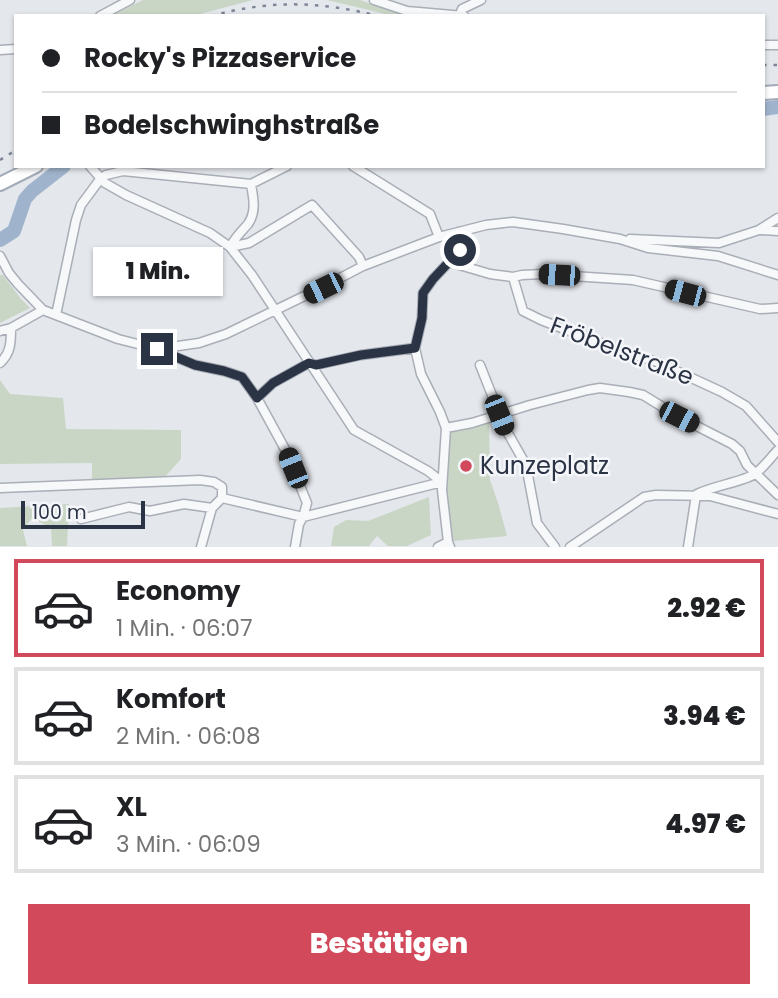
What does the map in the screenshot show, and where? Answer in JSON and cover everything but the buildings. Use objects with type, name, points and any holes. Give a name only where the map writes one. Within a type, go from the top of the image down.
[{"type":"main road","points":[[0,184],[32,168]]},
{"type":"street","points":[[104,14],[130,0]]},
{"type":"street","points":[[374,0],[407,13],[434,14]]},
{"type":"street","points":[[462,14],[462,9],[481,0]]},
{"type":"street","points":[[92,168],[105,183],[210,233],[230,247],[252,275],[354,430],[428,471],[442,482]]},
{"type":"street","points":[[56,315],[81,205],[106,174],[123,171],[251,184],[281,168]]},
{"type":"street","points":[[357,168],[430,214],[439,237]]},
{"type":"street","points":[[230,247],[235,236],[249,223],[253,213],[251,184]]},
{"type":"street","points":[[230,247],[249,243],[312,205],[359,257],[363,266]]},
{"type":"street","points":[[157,349],[199,343],[226,334],[363,266],[439,237],[486,225],[513,222],[620,239],[719,243],[759,230],[778,218]]},
{"type":"street","points":[[759,230],[778,231]]},
{"type":"street","points":[[438,547],[449,544],[442,482],[446,428],[421,374],[415,348],[422,318],[423,293],[456,257],[460,250],[458,232]]},
{"type":"street","points":[[620,239],[648,248],[719,256],[778,275]]},
{"type":"street","points":[[0,256],[9,273],[43,310],[118,339],[157,349],[195,365],[242,377],[257,398],[286,451],[307,503],[299,524],[295,547]]},
{"type":"street","points":[[449,262],[490,274],[513,277],[542,274],[633,281],[778,314]]},
{"type":"street","name":"Fröbelstraße","points":[[513,277],[523,311],[677,371],[722,392],[746,406],[778,442]]},
{"type":"street","points":[[760,309],[778,308]]},
{"type":"street","points":[[0,331],[11,328],[43,310]]},
{"type":"street","points":[[0,363],[7,356],[11,344],[11,328]]},
{"type":"street","points":[[257,398],[273,383],[309,363],[316,365],[361,355],[415,348]]},
{"type":"street","points":[[480,365],[499,415],[526,465],[537,523],[555,547]]},
{"type":"street","points":[[446,428],[588,390],[600,388],[629,392],[643,395],[732,444],[740,452],[747,466],[778,495]]},
{"type":"street","points":[[696,495],[709,488],[749,477],[778,450]]},
{"type":"street","points":[[0,488],[200,480],[214,482],[222,487],[222,498],[212,508],[201,547]]},
{"type":"street","points":[[222,498],[303,517],[442,482]]},
{"type":"street","points":[[570,547],[644,498],[656,495],[710,496],[778,514]]},
{"type":"street","points":[[688,547],[696,495]]},
{"type":"street","points":[[81,519],[129,507],[150,511],[184,504],[212,508]]},
{"type":"green space","points":[[143,0],[253,0],[200,14],[115,14]]},
{"type":"green space","points":[[327,0],[360,0],[402,14],[386,14]]},
{"type":"green space","points":[[0,275],[3,275],[30,308],[0,323]]},
{"type":"green space","points":[[0,380],[10,394],[63,398],[66,429],[181,430],[181,459],[163,479],[92,483],[92,463],[0,464]]},
{"type":"green space","points":[[489,422],[490,480],[507,536],[453,541],[444,482],[448,433]]},
{"type":"green space","points":[[429,497],[431,535],[407,546],[388,546],[377,536],[369,546],[331,546],[334,527],[346,520],[368,521]]},
{"type":"green space","points":[[69,504],[67,546],[52,546],[51,528],[32,518],[23,530],[27,546],[0,546],[0,508]]},
{"type":"waterway","points":[[765,109],[778,107]]},
{"type":"waterway","points":[[0,240],[14,231],[25,199],[61,168]]},
{"type":"railway","points":[[220,14],[254,7],[294,4],[335,7],[369,14]]},
{"type":"railway","points":[[765,65],[778,65]]},
{"type":"railway","points":[[0,160],[14,151]]},
{"type":"place","name":"Kunzeplatz","points":[[466,466]]},
{"type":"route","points":[[157,349],[195,365],[242,377],[257,398],[273,383],[309,363],[316,365],[361,355],[415,348],[422,318],[423,293],[460,250]]}]
